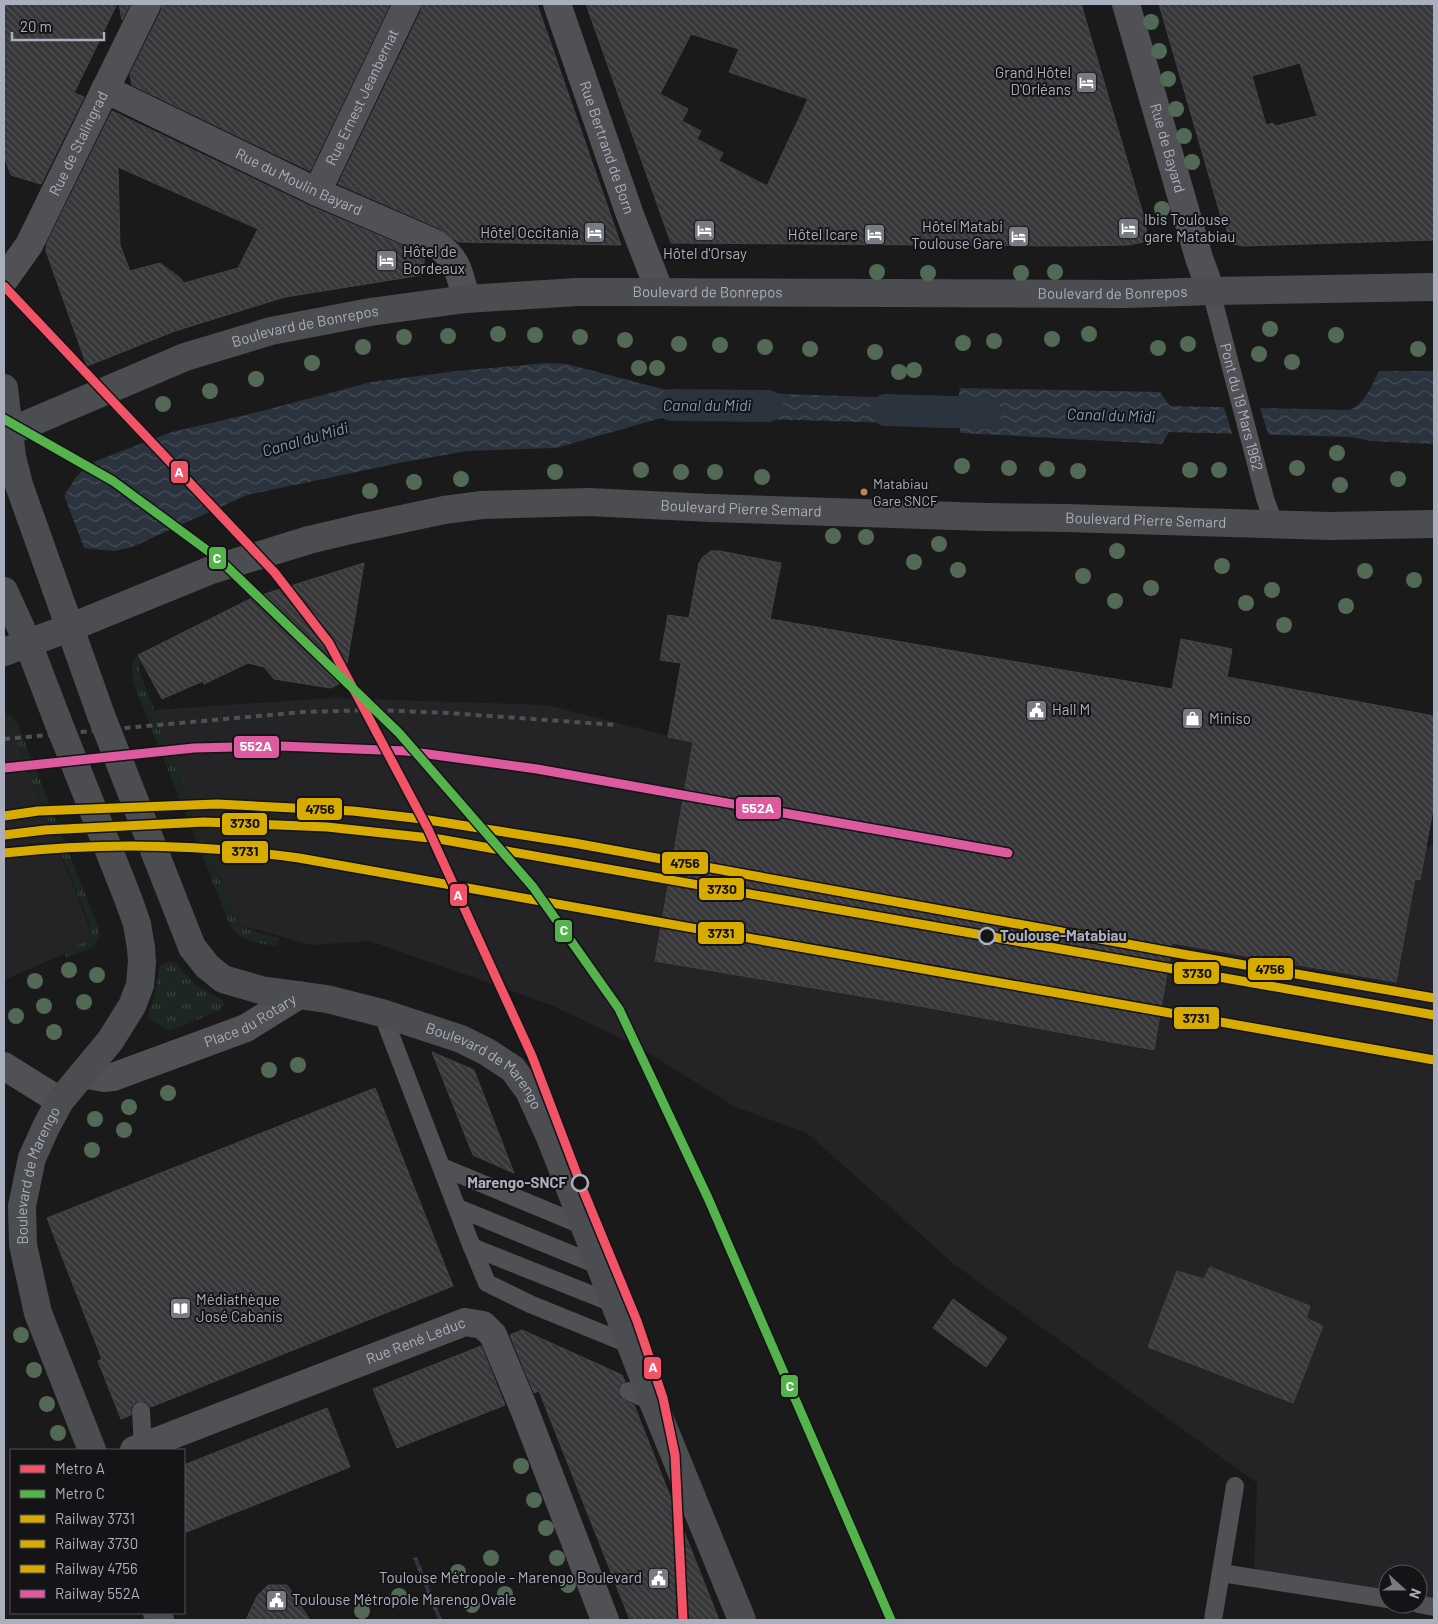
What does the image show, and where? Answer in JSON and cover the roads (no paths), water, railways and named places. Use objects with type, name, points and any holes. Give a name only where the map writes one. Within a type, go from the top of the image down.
[{"type":"main road","name":"Boulevard de Bonrepos","points":[[6,433],[185,357],[271,331],[370,312],[466,299],[577,292],[1128,294],[1434,287]]},
{"type":"main road","name":"Place du Rotary","points":[[4,388],[6,433],[19,485],[101,715],[192,947],[207,966],[222,980],[261,990],[299,995]]},
{"type":"main road","name":"Boulevard Pierre Semard","points":[[16,647],[69,628],[211,570],[309,540],[426,514],[482,505],[589,502],[862,514],[1357,526],[1434,524]]},
{"type":"main road","name":"Boulevard de Marengo","points":[[6,596],[16,647],[57,719],[129,900],[137,924],[141,948],[140,985],[132,1006],[110,1041],[60,1101],[32,1158],[22,1206],[23,1245],[38,1313],[92,1449]]},
{"type":"main road","name":"Boulevard de Marengo","points":[[299,995],[327,999],[382,1013],[461,1040],[487,1052],[513,1069],[529,1091],[550,1137],[653,1402],[742,1620]]},
{"type":"street","name":"Rue de Stalingrad","points":[[4,280],[29,245],[147,4]]},
{"type":"street","name":"Rue Ernest Jeanbernat","points":[[317,192],[407,4]]},
{"type":"street","name":"Rue Bertrand de Born","points":[[557,4],[630,215],[660,292]]},
{"type":"street","name":"Rue de Bayard","points":[[1126,4],[1199,258],[1211,291]]},
{"type":"street","name":"Rue du Moulin Bayard","points":[[105,89],[317,192],[435,243],[448,253],[458,267],[466,299]]},
{"type":"street","name":"Place du Rotary","points":[[83,1074],[113,1078],[246,1028],[299,995]]},
{"type":"street","points":[[4,1066],[60,1101]]},
{"type":"street","name":"Rue René Leduc","points":[[139,1448],[465,1322],[483,1325],[493,1335],[524,1409],[605,1620]]},
{"type":"lane","name":"Pont du 19 Mars 1962","points":[[1211,291],[1265,498],[1274,524]]},
{"type":"lane","points":[[382,1013],[487,1283],[530,1304],[631,1346]]},
{"type":"lane","points":[[442,1167],[584,1226]]},
{"type":"lane","points":[[458,1208],[600,1266]]},
{"type":"lane","points":[[472,1247],[615,1304]]},
{"type":"lane","points":[[628,1391],[653,1402]]},
{"type":"lane","points":[[139,1448],[142,1411]]},
{"type":"lane","points":[[1213,1620],[1235,1486]]},
{"type":"lane","points":[[1221,1572],[1378,1597]]},
{"type":"water","points":[[547,363],[567,364],[670,391],[721,391],[717,405],[721,419],[665,417],[556,448],[467,451],[399,463],[247,495],[132,547],[115,551],[83,548],[64,496],[76,477],[96,461],[172,432],[258,412],[371,382],[457,371]]},
{"type":"water","points":[[1379,371],[1434,371],[1434,444],[1370,441],[1351,437],[1169,432],[1162,444],[961,433],[959,426],[943,426],[940,412],[944,399],[958,400],[960,388],[1160,392],[1170,406],[1349,410],[1364,399]]},
{"type":"water","points":[[728,392],[926,399],[928,395],[938,397],[932,411],[938,428],[926,427],[926,424],[728,418],[723,405]]},
{"type":"water","points":[[417,1557],[442,1620],[438,1620],[413,1558]]},
{"type":"waterway","name":"Canal du Midi","points":[[672,405],[767,406]]},
{"type":"waterway","name":"Canal du Midi","points":[[886,410],[985,413]]},
{"type":"railway","points":[[4,739],[302,712],[373,710],[448,713],[617,725]]},
{"type":"metro line","name":"A","points":[[4,286],[275,573],[329,643],[428,829],[532,1056],[583,1190],[637,1321],[663,1398],[675,1455],[683,1620]]},
{"type":"metro line","name":"C","points":[[4,419],[113,481],[219,559],[399,733],[533,887],[619,1009],[708,1198],[891,1620]]},
{"type":"rail line","name":"552A","points":[[4,768],[194,748],[280,746],[406,751],[537,769],[1008,853]]},
{"type":"rail line","name":"4756","points":[[4,816],[38,811],[217,804],[353,811],[422,819],[574,843],[1434,998]]},
{"type":"rail line","name":"3730","points":[[4,835],[45,830],[204,822],[327,827],[439,839],[1434,1015]]},
{"type":"rail line","name":"3731","points":[[4,853],[78,847],[152,846],[189,847],[299,858],[1434,1060]]},
{"type":"place","name":"Grand Hôtel D'Orléans","points":[[1087,82]]},
{"type":"place","name":"Ibis Toulouse gare Matabiau","points":[[1128,229]]},
{"type":"place","name":"Hôtel d'Orsay","points":[[705,231]]},
{"type":"place","name":"Hôtel Occitania","points":[[595,233]]},
{"type":"place","name":"Hôtel Icare","points":[[874,235]]},
{"type":"place","name":"Hôtel Matabi Toulouse Gare","points":[[1019,236]]},
{"type":"place","name":"Hôtel de Bordeaux","points":[[387,261]]},
{"type":"place","name":"Matabiau Gare SNCF","points":[[864,492]]},
{"type":"place","name":"Hall M","points":[[1036,710]]},
{"type":"place","name":"Miniso","points":[[1193,719]]},
{"type":"place","name":"Toulouse-Matabiau","points":[[987,936]]},
{"type":"place","name":"Marengo-SNCF","points":[[580,1183]]},
{"type":"place","name":"Médiathèque José Cabanis","points":[[180,1309]]},
{"type":"place","name":"Toulouse Métropole - Marengo Boulevard","points":[[658,1578]]},
{"type":"place","name":"Toulouse Métropole Marengo Ovale","points":[[276,1600]]}]
